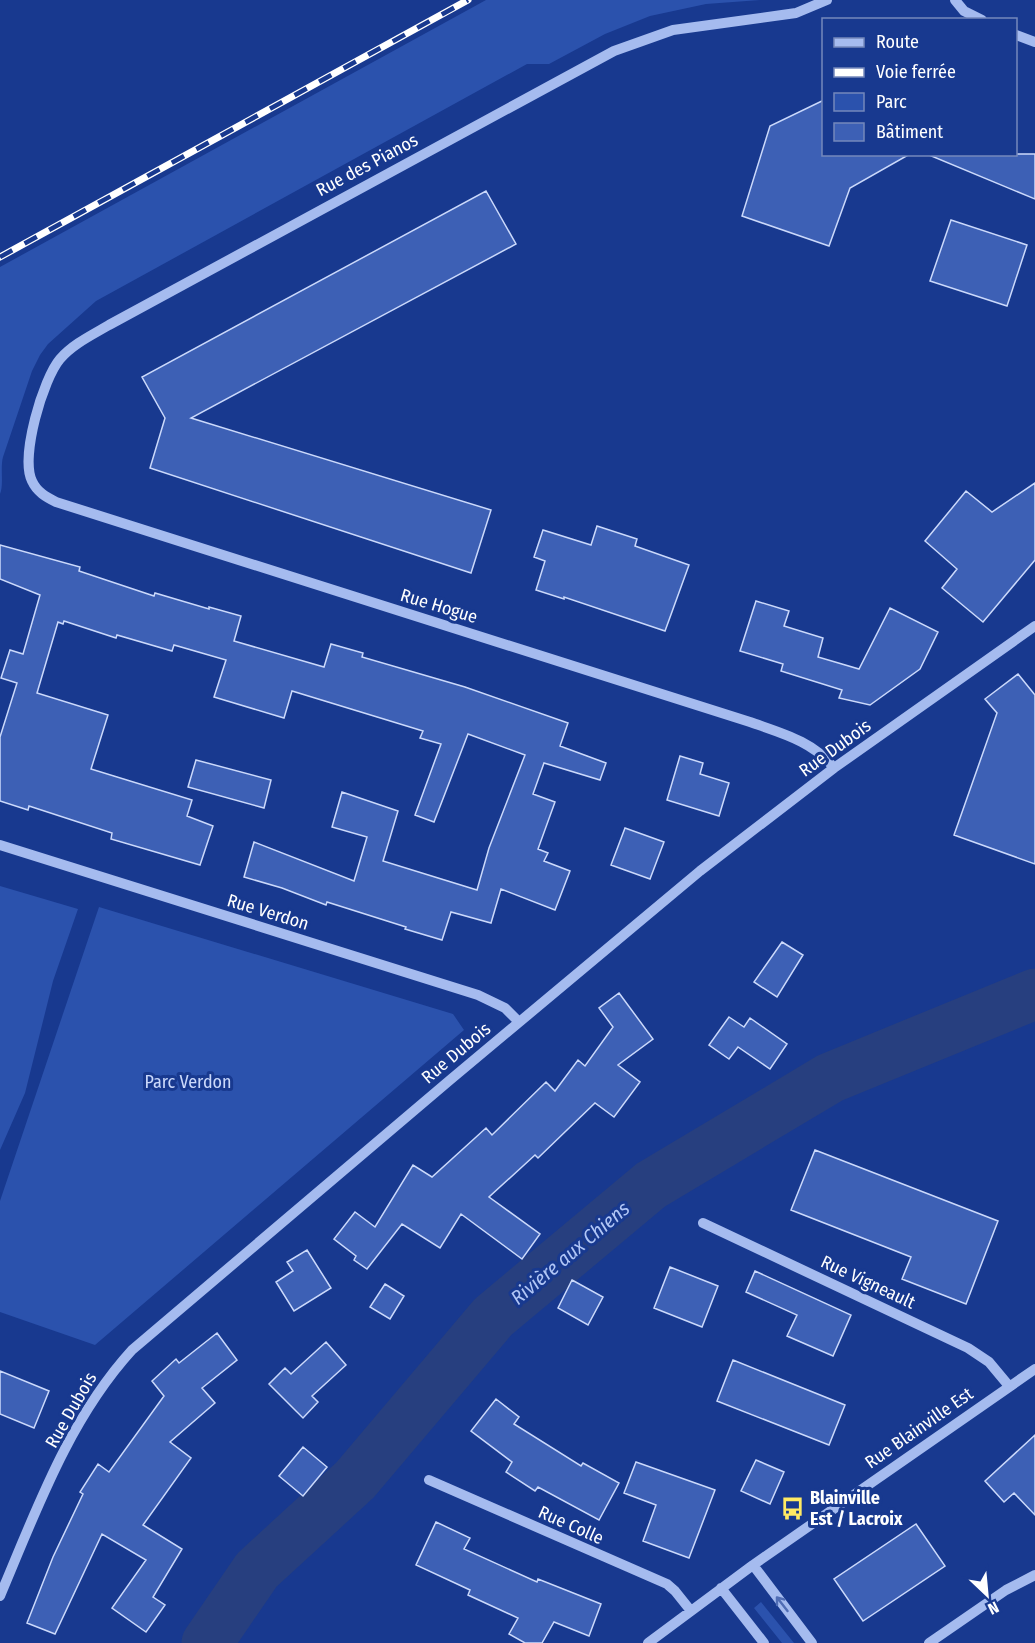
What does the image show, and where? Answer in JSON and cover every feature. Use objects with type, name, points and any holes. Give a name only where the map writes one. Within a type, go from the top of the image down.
[{"type":"street","name":"Rue des Pianos","points":[[32,481],[28,462],[29,446],[34,423],[51,373],[61,359],[87,338],[614,51],[673,30],[786,15],[809,9],[827,0]]},
{"type":"street","points":[[955,0],[964,11],[978,18]]},
{"type":"street","points":[[1017,34],[1035,42]]},
{"type":"street","name":"Rue Hogue","points":[[32,481],[46,497],[69,507],[759,725],[808,744],[826,758],[834,768]]},
{"type":"street","name":"Rue Dubois","points":[[0,1596],[79,1423],[92,1400],[118,1365],[148,1336],[700,871],[834,768],[1035,626]]},
{"type":"street","name":"Rue Verdon","points":[[0,845],[478,995],[506,1008],[519,1022]]},
{"type":"street","name":"Rue Vigneault","points":[[703,1223],[968,1348],[988,1362],[1009,1386]]},
{"type":"street","name":"Rue Blainville Est","points":[[648,1643],[753,1565],[1035,1369]]},
{"type":"street","name":"Rue Colle","points":[[429,1480],[666,1584],[675,1591],[691,1611]]},
{"type":"street","points":[[753,1565],[812,1643]]},
{"type":"street","points":[[929,1643],[1006,1590],[1035,1575]]},
{"type":"street","points":[[722,1588],[764,1643]]},
{"type":"green space","points":[[486,0],[760,0],[706,4],[650,16],[605,34],[549,64],[527,64],[96,301],[48,344],[32,371],[3,457],[0,494],[0,267]]},
{"type":"green space","points":[[0,886],[78,909],[53,981],[25,1093],[0,1150]]},
{"type":"green space","name":"Parc Verdon","points":[[99,907],[453,1014],[464,1030],[95,1345],[0,1312],[0,1201]]},
{"type":"green space","points":[[761,1602],[794,1643],[782,1643],[754,1608]]},
{"type":"building","points":[[822,101],[822,156],[906,156],[850,188],[829,246],[742,216],[770,126]]},
{"type":"building","points":[[1035,154],[1035,199],[931,156]]},
{"type":"building","points":[[486,191],[516,244],[191,418],[491,510],[471,573],[150,468],[165,418],[142,377]]},
{"type":"building","points":[[951,220],[1027,245],[1007,306],[930,281]]},
{"type":"building","points":[[1035,483],[1035,560],[983,622],[942,588],[957,569],[925,541],[966,491],[992,512]]},
{"type":"building","points":[[597,526],[637,539],[635,546],[689,565],[665,631],[564,597],[564,599],[536,590],[545,561],[534,557],[543,530],[591,545]]},
{"type":"building","points":[[0,545],[80,567],[79,571],[154,596],[155,593],[241,616],[234,641],[324,667],[331,644],[363,653],[362,657],[465,687],[568,723],[560,746],[606,763],[600,780],[544,763],[533,794],[555,802],[538,849],[548,853],[544,861],[570,871],[555,910],[501,889],[491,923],[451,912],[442,940],[327,902],[326,905],[282,888],[244,877],[254,842],[354,881],[367,837],[332,827],[342,792],[398,811],[383,861],[477,890],[489,848],[525,755],[468,734],[434,822],[415,815],[441,744],[420,738],[423,731],[292,691],[284,718],[214,697],[226,660],[174,645],[172,651],[117,635],[116,638],[64,621],[63,624],[58,622],[37,693],[108,715],[91,769],[192,800],[187,816],[213,826],[200,865],[111,839],[112,833],[29,806],[28,810],[0,801],[0,737],[17,683],[1,678],[10,650],[23,654],[40,595],[0,579]]},
{"type":"building","points":[[756,601],[789,611],[784,626],[823,638],[818,657],[859,669],[890,608],[938,632],[920,669],[870,705],[839,698],[842,690],[781,671],[783,664],[740,651]]},
{"type":"building","points":[[1018,674],[1035,695],[1035,864],[954,835],[997,713],[985,699]]},
{"type":"building","points":[[680,756],[703,763],[700,774],[729,783],[719,816],[667,800]]},
{"type":"building","points":[[196,760],[271,780],[264,808],[188,787]]},
{"type":"building","points":[[625,828],[664,842],[650,879],[611,865]]},
{"type":"building","points":[[782,942],[803,955],[777,997],[754,982]]},
{"type":"building","points":[[619,993],[653,1039],[618,1065],[640,1082],[614,1117],[595,1103],[538,1158],[535,1155],[489,1197],[540,1234],[522,1259],[461,1214],[440,1248],[402,1224],[367,1269],[354,1260],[356,1256],[334,1239],[355,1212],[375,1227],[413,1165],[432,1177],[486,1128],[492,1135],[546,1082],[555,1091],[578,1060],[585,1066],[613,1027],[599,1008]]},
{"type":"building","points":[[729,1017],[744,1027],[750,1018],[787,1044],[770,1069],[738,1047],[729,1059],[709,1045]]},
{"type":"building","points":[[815,1150],[998,1221],[966,1304],[902,1279],[911,1257],[791,1210]]},
{"type":"building","points":[[307,1250],[331,1288],[294,1311],[276,1282],[293,1271],[287,1262]]},
{"type":"building","points":[[670,1267],[718,1286],[702,1327],[654,1308]]},
{"type":"building","points":[[755,1271],[851,1315],[833,1356],[787,1336],[797,1315],[746,1292]]},
{"type":"building","points":[[572,1280],[603,1297],[588,1325],[558,1308]]},
{"type":"building","points":[[385,1284],[404,1296],[390,1319],[370,1307]]},
{"type":"building","points":[[217,1333],[237,1360],[202,1388],[215,1403],[170,1442],[191,1458],[143,1525],[182,1549],[153,1597],[165,1605],[146,1632],[112,1608],[146,1560],[102,1534],[55,1634],[27,1623],[53,1557],[83,1494],[80,1492],[98,1464],[109,1472],[164,1396],[152,1381],[176,1359],[179,1363]]},
{"type":"building","points":[[326,1342],[346,1365],[312,1396],[318,1402],[303,1418],[269,1384],[285,1368],[291,1374]]},
{"type":"building","points":[[733,1360],[845,1405],[829,1445],[717,1401]]},
{"type":"building","points":[[0,1371],[49,1391],[34,1428],[0,1414]]},
{"type":"building","points":[[496,1399],[519,1417],[514,1424],[581,1466],[583,1463],[619,1483],[599,1520],[538,1487],[535,1491],[506,1472],[512,1462],[471,1431]]},
{"type":"building","points":[[1035,1435],[1035,1515],[1014,1493],[1004,1502],[985,1481]]},
{"type":"building","points":[[303,1447],[327,1467],[303,1496],[279,1476]]},
{"type":"building","points":[[756,1460],[784,1472],[770,1504],[741,1491]]},
{"type":"building","points":[[636,1462],[715,1490],[689,1558],[643,1541],[656,1505],[624,1493]]},
{"type":"building","points":[[436,1522],[470,1538],[464,1549],[537,1582],[538,1579],[601,1604],[589,1636],[554,1622],[542,1643],[525,1643],[509,1634],[518,1618],[468,1595],[470,1590],[416,1565]]},
{"type":"building","points":[[916,1524],[945,1566],[863,1621],[834,1579]]},
{"type":"waterway","name":"Rivière aux Chiens","points":[[207,1643],[257,1570],[355,1480],[493,1317],[651,1185],[830,1078],[1035,994]]},
{"type":"railway","points":[[0,257],[468,0]]},
{"type":"place","name":"Blainville Est / Lacroix","points":[[792,1508]]}]
